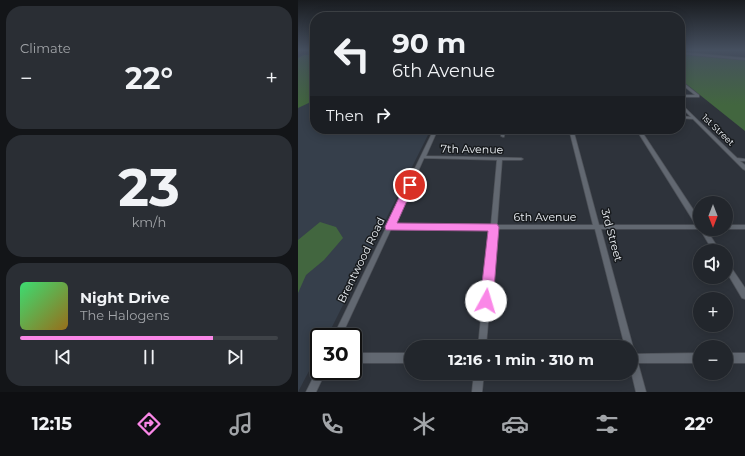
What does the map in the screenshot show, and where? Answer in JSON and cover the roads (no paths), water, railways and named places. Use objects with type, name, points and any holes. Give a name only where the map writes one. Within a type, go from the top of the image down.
[{"type":"street","points":[[685,85],[698,96],[685,96]]},
{"type":"street","name":"1st Street","points":[[685,109],[745,168]]},
{"type":"street","points":[[685,117],[694,118]]},
{"type":"street","name":"Brentwood Road","points":[[341,328],[434,134]]},
{"type":"street","name":"3rd Street","points":[[572,134],[627,340]]},
{"type":"street","points":[[641,134],[693,215]]},
{"type":"street","name":"7th Avenue","points":[[423,157],[520,159]]},
{"type":"street","points":[[483,340],[500,158]]},
{"type":"street","points":[[736,159],[745,160]]},
{"type":"street","name":"6th Avenue","points":[[390,227],[693,226]]},
{"type":"street","points":[[733,227],[745,227]]},
{"type":"street","points":[[733,276],[745,295]]},
{"type":"street","points":[[638,357],[693,358]]},
{"type":"street","points":[[362,358],[404,358]]},
{"type":"street","points":[[733,358],[745,358]]},
{"type":"street","points":[[311,392],[317,380]]},
{"type":"street","points":[[477,392],[478,380]]},
{"type":"street","points":[[638,380],[641,392]]}]
